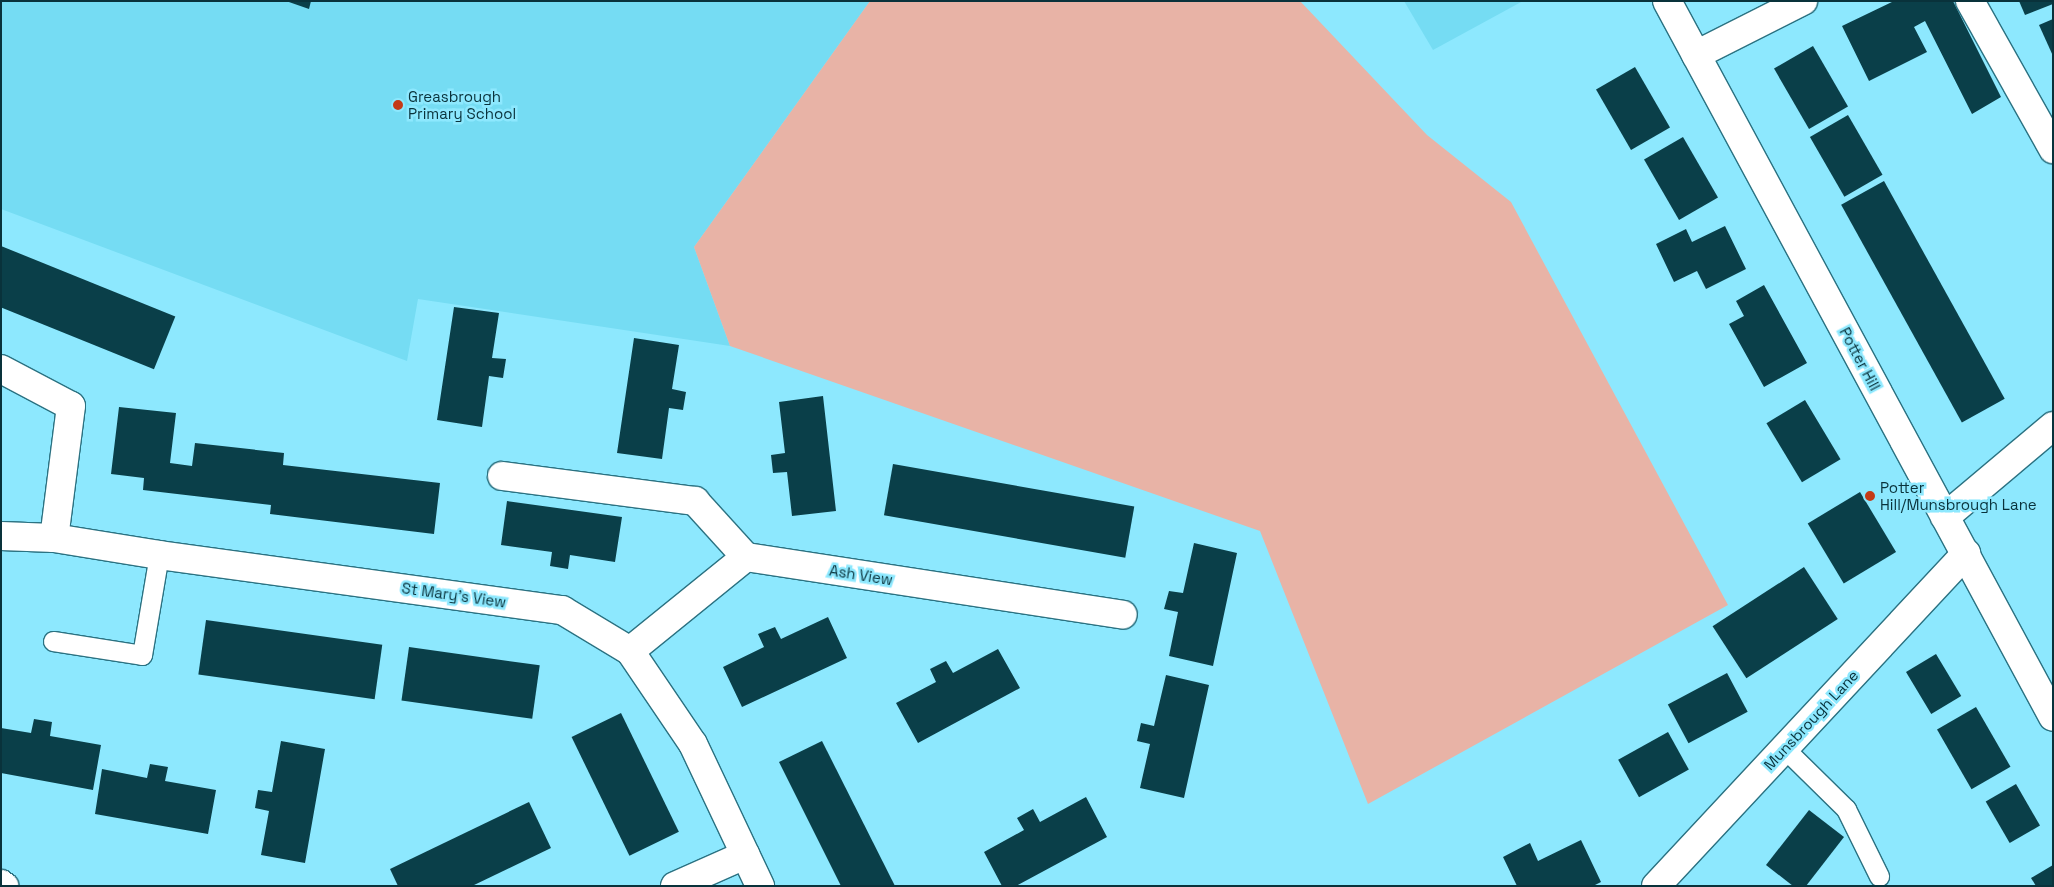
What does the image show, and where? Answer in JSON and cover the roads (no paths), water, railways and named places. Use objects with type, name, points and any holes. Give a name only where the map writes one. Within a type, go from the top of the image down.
[{"type":"street","name":"Potter Hill","points":[[1667,1],[1966,553],[2053,718]]},
{"type":"street","points":[[1696,55],[1803,1]]},
{"type":"street","points":[[1970,1],[2053,149]]},
{"type":"street","points":[[1,369],[71,406],[54,538]]},
{"type":"street","points":[[1945,517],[2053,426]]},
{"type":"street","points":[[502,476],[695,501],[746,557],[630,650]]},
{"type":"street","name":"St Mary's View","points":[[1,536],[54,538],[159,555],[562,610],[630,650],[693,744],[760,886]]},
{"type":"street","name":"Munsbrough Lane","points":[[1656,886],[1966,553]]},
{"type":"street","name":"Ash View","points":[[746,557],[1123,615]]},
{"type":"street","points":[[675,886],[745,856]]},
{"type":"lane","points":[[53,641],[142,655],[159,555]]},
{"type":"lane","points":[[1784,748],[1846,809],[1879,876]]},
{"type":"place","name":"Greasbrough Primary School","points":[[398,105]]},
{"type":"place","name":"Potter Hill/Munsbrough Lane","points":[[1870,496]]}]
